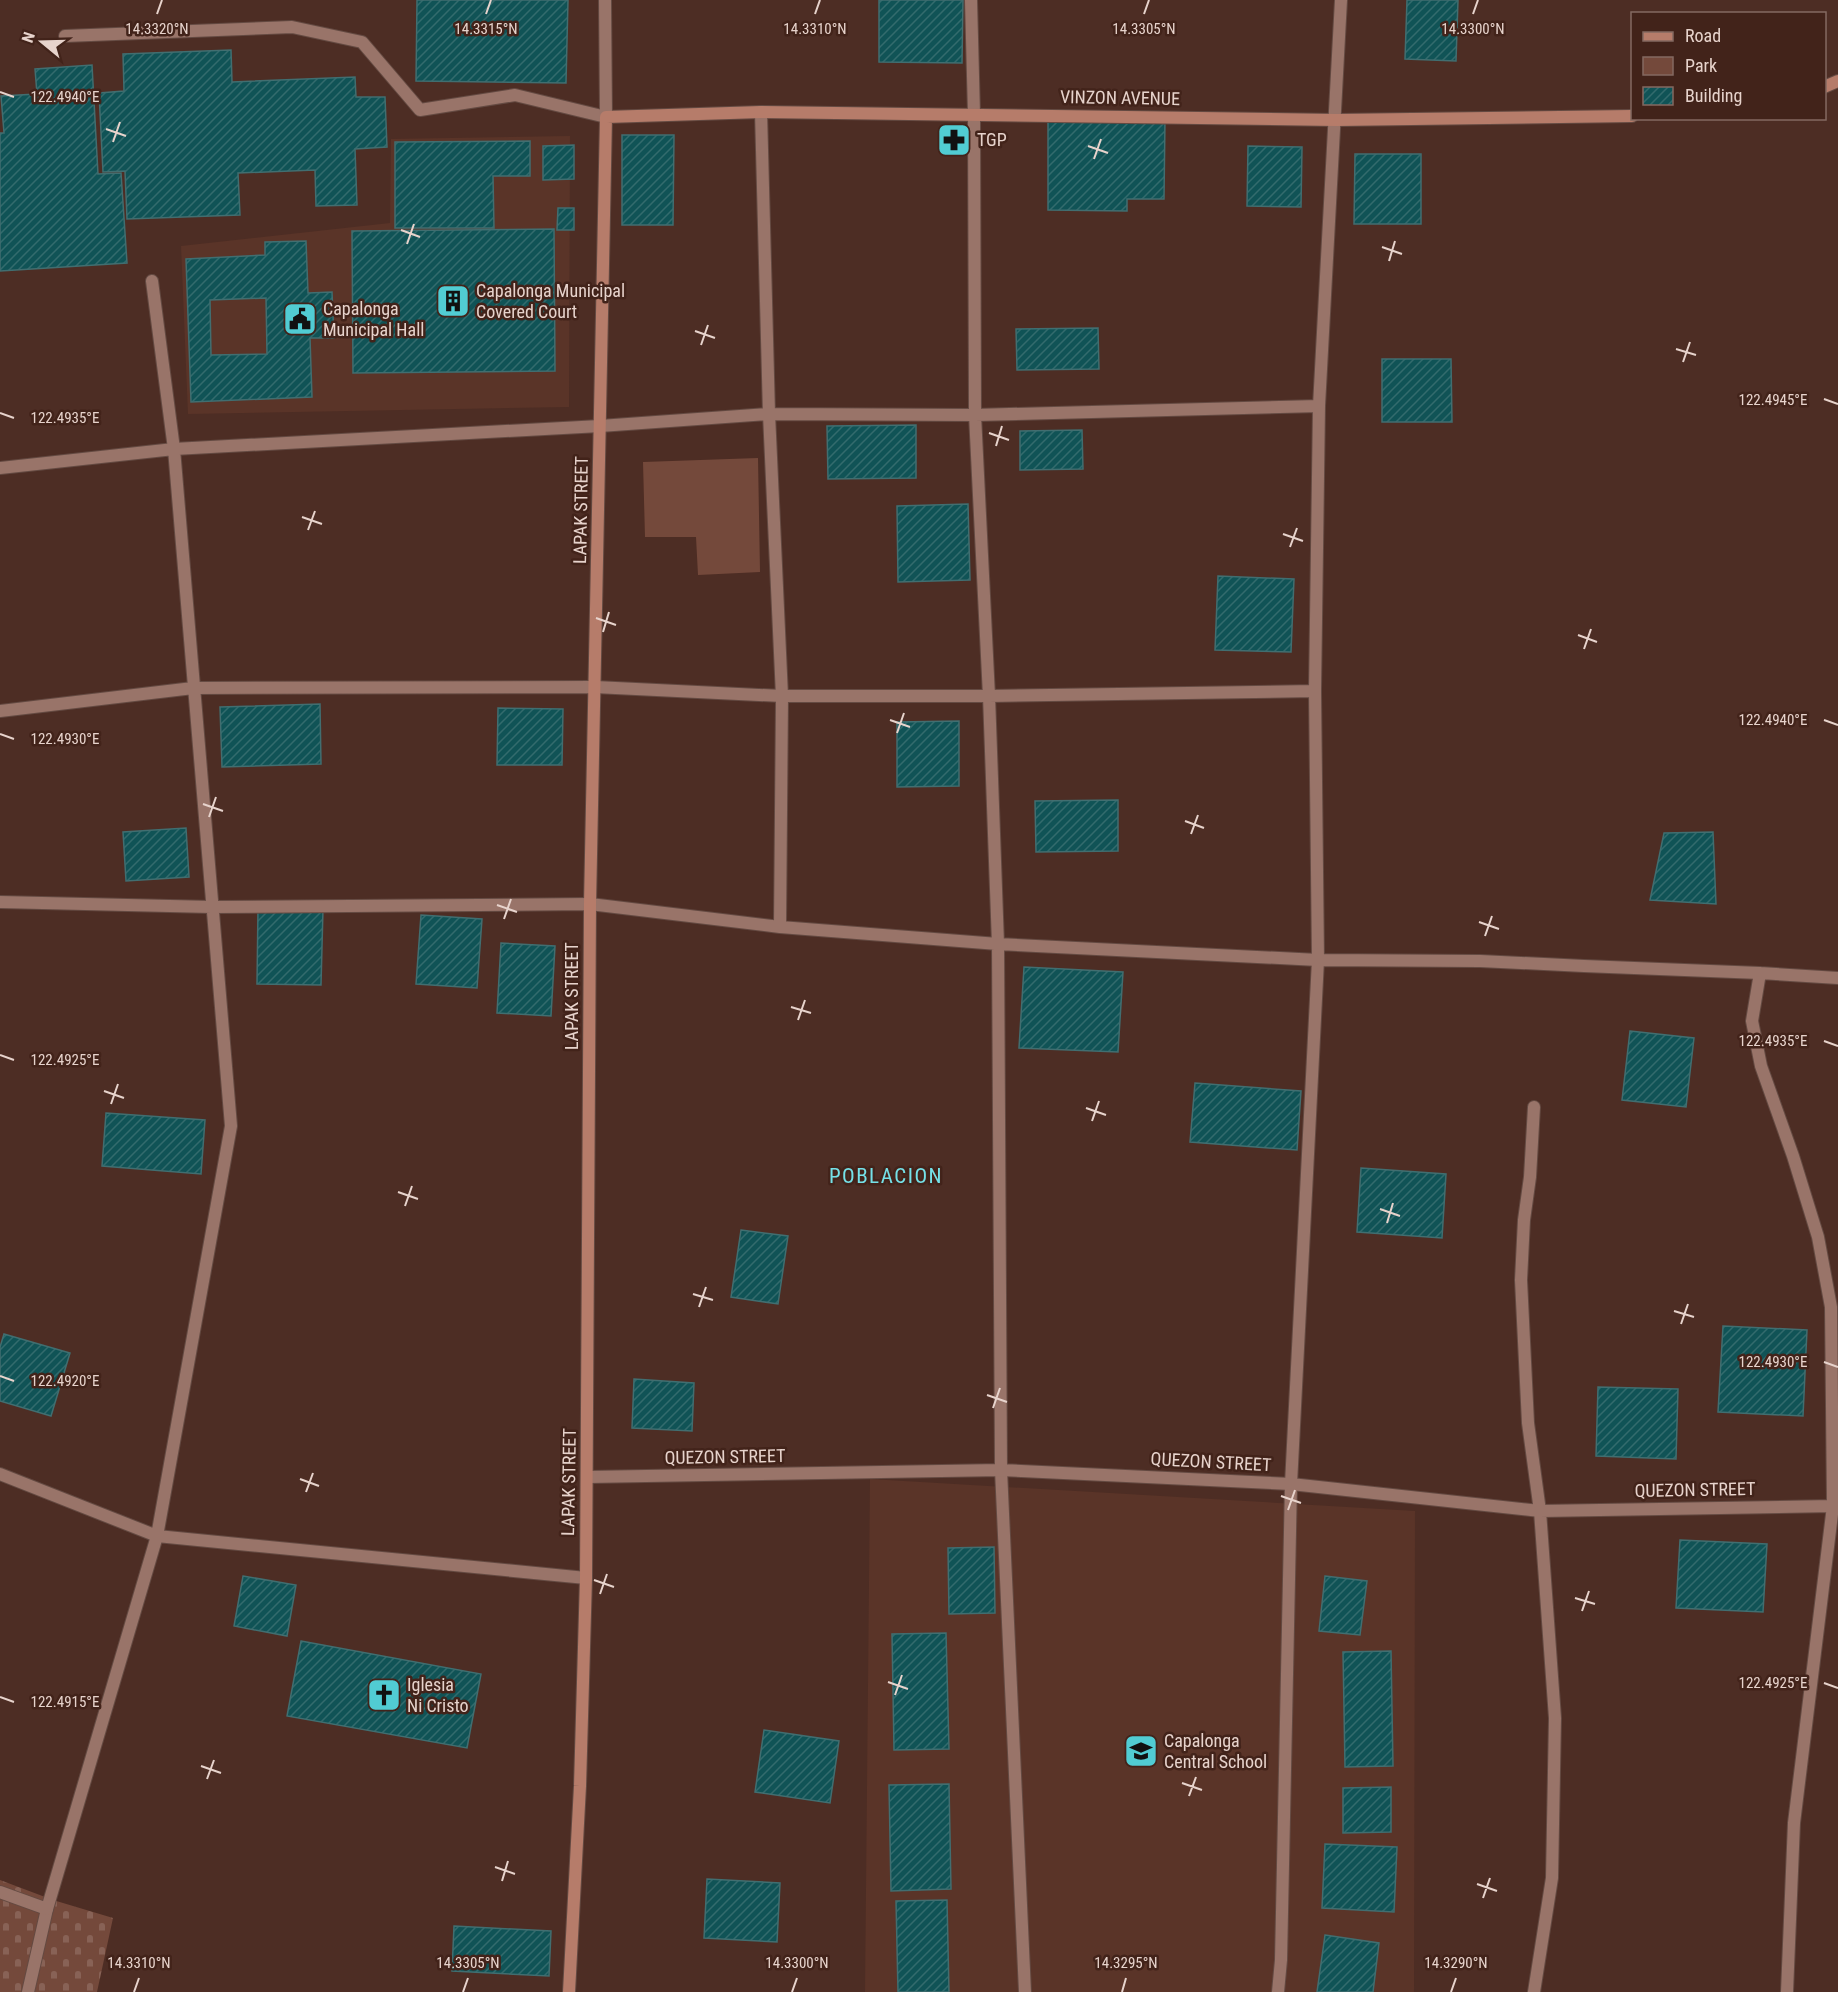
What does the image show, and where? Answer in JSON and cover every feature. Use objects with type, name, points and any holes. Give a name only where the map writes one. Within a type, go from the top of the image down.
[{"type":"main road","name":"VINZON AVENUE","points":[[606,117],[761,112],[1336,120],[1631,116]]},
{"type":"main road","name":"LAPAK STREET","points":[[569,1992],[580,1786],[586,1578],[590,904],[606,117]]},
{"type":"street","name":"LAPAK STREET","points":[[605,0],[606,117]]},
{"type":"street","points":[[971,0],[974,114],[975,415],[998,944],[1001,1470],[1025,1992]]},
{"type":"street","points":[[1278,1992],[1282,1948],[1291,1484],[1318,960],[1316,691],[1319,406],[1341,0]]},
{"type":"street","points":[[65,36],[292,27],[362,42],[420,110],[515,95],[606,117]]},
{"type":"street","points":[[761,112],[769,414],[782,696],[780,927]]},
{"type":"street","points":[[28,1992],[47,1909],[157,1536],[231,1126],[174,449],[152,281]]},
{"type":"street","points":[[0,468],[174,449],[600,426],[769,414],[975,415],[1319,406]]},
{"type":"street","points":[[0,711],[193,688],[595,687],[782,696],[989,696],[1316,691]]},
{"type":"street","points":[[0,902],[212,907],[590,904],[780,927],[998,944],[1318,960],[1480,962],[1838,978]]},
{"type":"street","points":[[1760,973],[1752,1021],[1761,1066],[1793,1156],[1818,1237],[1832,1307],[1833,1506],[1794,1823],[1787,1992]]},
{"type":"street","points":[[1534,1107],[1521,1280],[1528,1423],[1540,1511],[1556,1718],[1552,1878],[1534,1992]]},
{"type":"street","name":"QUEZON STREET","points":[[587,1477],[1001,1470],[1291,1484],[1540,1511],[1833,1506]]},
{"type":"street","points":[[0,1474],[157,1536],[586,1578]]},
{"type":"street","points":[[0,1892],[47,1909]]},
{"type":"shaded area","points":[[570,136],[569,407],[188,414],[181,246],[390,223],[391,139]]},
{"type":"shaded area","name":"Capalonga Central School","points":[[870,1479],[1415,1511],[1414,1992],[865,1992]]},
{"type":"green space","points":[[758,458],[760,572],[698,575],[696,537],[645,537],[643,462]]},
{"type":"green space","points":[[0,1880],[53,1900],[113,1918],[97,1992],[0,1992]]},
{"type":"building","points":[[417,0],[568,0],[566,83],[416,81]]},
{"type":"building","points":[[879,0],[963,0],[962,63],[879,62]]},
{"type":"building","points":[[1407,0],[1458,0],[1456,61],[1405,59]]},
{"type":"building","points":[[231,50],[232,82],[355,77],[356,97],[385,97],[387,147],[355,149],[357,205],[316,206],[315,170],[238,173],[240,215],[127,219],[125,171],[103,172],[99,93],[124,91],[123,54]]},
{"type":"building","points":[[92,65],[98,174],[121,173],[127,263],[0,271],[0,133],[4,133],[1,96],[37,94],[35,69]]},
{"type":"building","points":[[1048,119],[1165,119],[1164,199],[1127,199],[1127,211],[1048,210]]},
{"type":"building","points":[[622,135],[674,135],[673,225],[622,225]]},
{"type":"building","points":[[530,141],[530,176],[493,176],[494,228],[395,228],[395,142]]},
{"type":"building","points":[[574,145],[574,179],[543,180],[543,146]]},
{"type":"building","points":[[1248,146],[1302,147],[1301,207],[1247,206]]},
{"type":"building","points":[[1355,154],[1421,154],[1421,224],[1354,224]]},
{"type":"building","points":[[558,208],[574,208],[574,230],[557,230]]},
{"type":"building","name":"Capalonga Municipal Covered Court","points":[[554,229],[555,371],[353,373],[352,231]]},
{"type":"building","name":"Capalonga Municipal Hall","points":[[306,241],[308,293],[332,292],[334,338],[310,338],[312,397],[191,402],[186,259],[265,255],[265,242]],"holes":[[[266,298],[267,354],[211,355],[210,300]]]},
{"type":"building","points":[[1098,328],[1099,369],[1017,370],[1016,329]]},
{"type":"building","points":[[1382,359],[1451,359],[1452,422],[1382,422]]},
{"type":"building","points":[[916,425],[916,478],[828,479],[827,426]]},
{"type":"building","points":[[1082,430],[1083,469],[1020,470],[1020,431]]},
{"type":"building","points":[[968,504],[970,580],[898,582],[897,506]]},
{"type":"building","points":[[1218,576],[1294,579],[1291,652],[1215,650]]},
{"type":"building","points":[[320,704],[321,764],[222,767],[220,707]]},
{"type":"building","points":[[498,708],[563,709],[562,765],[497,765]]},
{"type":"building","points":[[959,721],[959,786],[897,787],[897,722]]},
{"type":"building","points":[[1118,800],[1118,851],[1036,852],[1035,801]]},
{"type":"building","points":[[186,828],[189,877],[126,881],[123,832]]},
{"type":"building","points":[[1713,832],[1716,904],[1650,900],[1664,833]]},
{"type":"building","points":[[258,908],[323,909],[321,985],[257,984]]},
{"type":"building","points":[[421,915],[482,919],[477,988],[416,984]]},
{"type":"building","points":[[501,943],[555,946],[551,1016],[497,1013]]},
{"type":"building","points":[[1024,967],[1123,972],[1118,1052],[1019,1048]]},
{"type":"building","points":[[1630,1031],[1694,1038],[1686,1107],[1622,1100]]},
{"type":"building","points":[[1195,1083],[1301,1091],[1297,1150],[1190,1142]]},
{"type":"building","points":[[106,1113],[205,1120],[201,1174],[102,1166]]},
{"type":"building","points":[[1361,1168],[1446,1174],[1442,1238],[1357,1232]]},
{"type":"building","points":[[741,1230],[788,1236],[778,1304],[731,1297]]},
{"type":"building","points":[[1723,1326],[1807,1330],[1803,1416],[1718,1412]]},
{"type":"building","points":[[4,1334],[70,1353],[51,1416],[0,1401],[0,1347]]},
{"type":"building","points":[[634,1379],[694,1383],[692,1431],[632,1428]]},
{"type":"building","points":[[1598,1387],[1678,1389],[1676,1459],[1596,1456]]},
{"type":"building","points":[[1680,1540],[1767,1544],[1763,1612],[1676,1608]]},
{"type":"building","points":[[994,1547],[995,1613],[949,1614],[948,1548]]},
{"type":"building","points":[[243,1576],[296,1585],[287,1636],[234,1626]]},
{"type":"building","points":[[1325,1576],[1367,1581],[1360,1635],[1319,1631]]},
{"type":"building","points":[[946,1633],[949,1749],[894,1750],[892,1634]]},
{"type":"building","name":"Iglesia Ni Cristo","points":[[301,1641],[481,1674],[467,1748],[287,1716]]},
{"type":"building","points":[[1391,1651],[1393,1766],[1345,1767],[1343,1652]]},
{"type":"building","points":[[764,1730],[839,1741],[830,1803],[755,1792]]},
{"type":"building","points":[[949,1784],[951,1889],[891,1891],[889,1785]]},
{"type":"building","points":[[1391,1787],[1391,1832],[1343,1833],[1343,1788]]},
{"type":"building","points":[[1325,1844],[1397,1847],[1394,1912],[1322,1908]]},
{"type":"building","points":[[707,1879],[780,1883],[777,1942],[704,1938]]},
{"type":"building","points":[[947,1900],[949,1992],[898,1992],[896,1901]]},
{"type":"building","points":[[454,1926],[551,1931],[549,1976],[452,1971]]},
{"type":"building","points":[[1325,1935],[1379,1943],[1373,1992],[1317,1992]]},
{"type":"place","name":"TGP","points":[[954,140]]},
{"type":"place","name":"Capalonga Municipal Covered Court","points":[[453,301]]},
{"type":"place","name":"Capalonga Municipal Hall","points":[[300,319]]},
{"type":"place","name":"Iglesia Ni Cristo","points":[[384,1695]]},
{"type":"place","name":"Capalonga Central School","points":[[1141,1751]]},
{"type":"district","name":"POBLACION","points":[[886,1176]]}]
